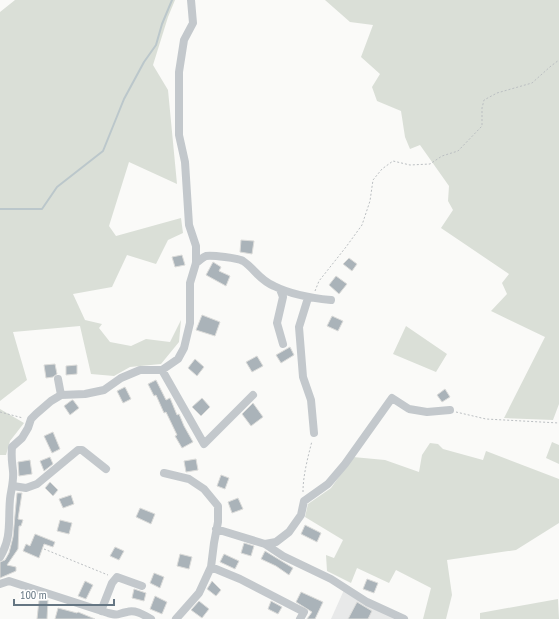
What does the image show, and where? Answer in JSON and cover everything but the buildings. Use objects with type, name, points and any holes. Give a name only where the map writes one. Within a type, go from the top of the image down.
[{"type":"street","points":[[0,556],[7,544],[13,486],[13,472],[10,460],[12,447],[22,438],[31,419],[51,400],[61,395],[85,394],[104,390],[121,378],[140,370],[162,370],[178,359],[184,348],[190,323],[190,284],[196,263],[196,246],[189,225],[185,162],[179,135],[179,72],[184,40],[193,23],[191,0]]},
{"type":"street","points":[[196,263],[207,256],[242,260],[263,280],[280,289],[311,298],[331,300]]},
{"type":"street","points":[[280,289],[283,297],[277,323],[283,344]]},
{"type":"street","points":[[311,298],[299,327],[303,377],[311,400],[314,433]]},
{"type":"street","points":[[162,370],[204,444],[253,395]]},
{"type":"street","points":[[58,379],[61,395]]},
{"type":"street","points":[[265,544],[276,542],[289,532],[301,515],[304,501],[328,484],[345,464],[392,398],[409,408],[427,412],[450,410]]},
{"type":"street","points":[[13,486],[26,488],[37,484],[78,450],[82,450],[106,469]]},
{"type":"street","points":[[164,473],[189,479],[204,489],[218,506],[211,567],[199,593],[176,619]]},
{"type":"street","points":[[216,529],[265,544],[283,556],[332,579],[367,602],[404,619]]},
{"type":"street","points":[[211,567],[240,579],[304,612],[300,619]]},
{"type":"street","points":[[101,611],[112,583],[117,577],[142,586]]},
{"type":"street","points":[[0,584],[9,581],[118,616],[127,611],[135,611],[151,619]]},
{"type":"path","points":[[311,298],[319,281],[362,224],[370,201],[372,180],[382,169],[393,161],[410,165],[430,164],[442,156],[458,151],[482,126],[482,108],[484,100],[497,93],[532,83],[559,60]]},
{"type":"path","points":[[450,410],[486,419],[559,424]]},
{"type":"path","points":[[0,412],[31,419]]},
{"type":"path","points":[[304,501],[304,479],[314,433]]},
{"type":"path","points":[[44,549],[107,574],[112,583]]},
{"type":"shaded area","points":[[15,0],[175,0],[153,65],[168,90],[177,184],[129,162],[109,226],[116,236],[181,218],[183,233],[168,240],[156,264],[127,255],[112,287],[73,294],[85,320],[102,324],[99,328],[110,342],[131,346],[146,339],[170,342],[181,320],[179,342],[161,364],[130,367],[114,376],[91,374],[80,326],[13,332],[27,380],[0,401],[0,12]]},
{"type":"shaded area","points":[[325,0],[559,0],[559,404],[553,420],[504,418],[545,337],[491,311],[507,294],[502,283],[509,274],[441,228],[453,210],[448,201],[449,186],[420,145],[410,149],[405,137],[401,111],[377,101],[372,87],[380,74],[361,57],[373,25],[350,22]]},
{"type":"shaded area","points":[[406,326],[447,354],[436,372],[393,354]]},
{"type":"shaded area","points":[[0,409],[24,423],[10,441],[6,455],[0,455]]},
{"type":"shaded area","points":[[552,442],[559,445],[559,464],[546,458]]},
{"type":"shaded area","points":[[430,443],[438,444],[443,449],[483,460],[486,451],[559,479],[559,523],[516,550],[447,560],[452,595],[446,619],[423,619],[431,588],[396,570],[389,583],[357,568],[351,583],[327,571],[326,555],[334,558],[343,540],[305,517],[308,504],[331,488],[353,457],[385,460],[419,472],[422,455]]},
{"type":"shaded area","points":[[344,590],[404,619],[331,619]]},
{"type":"shaded area","points":[[558,599],[559,619],[480,619],[480,613]]},
{"type":"waterway","points":[[0,209],[42,209],[57,187],[103,151],[124,99],[144,62],[156,45],[162,24],[172,0]]}]
